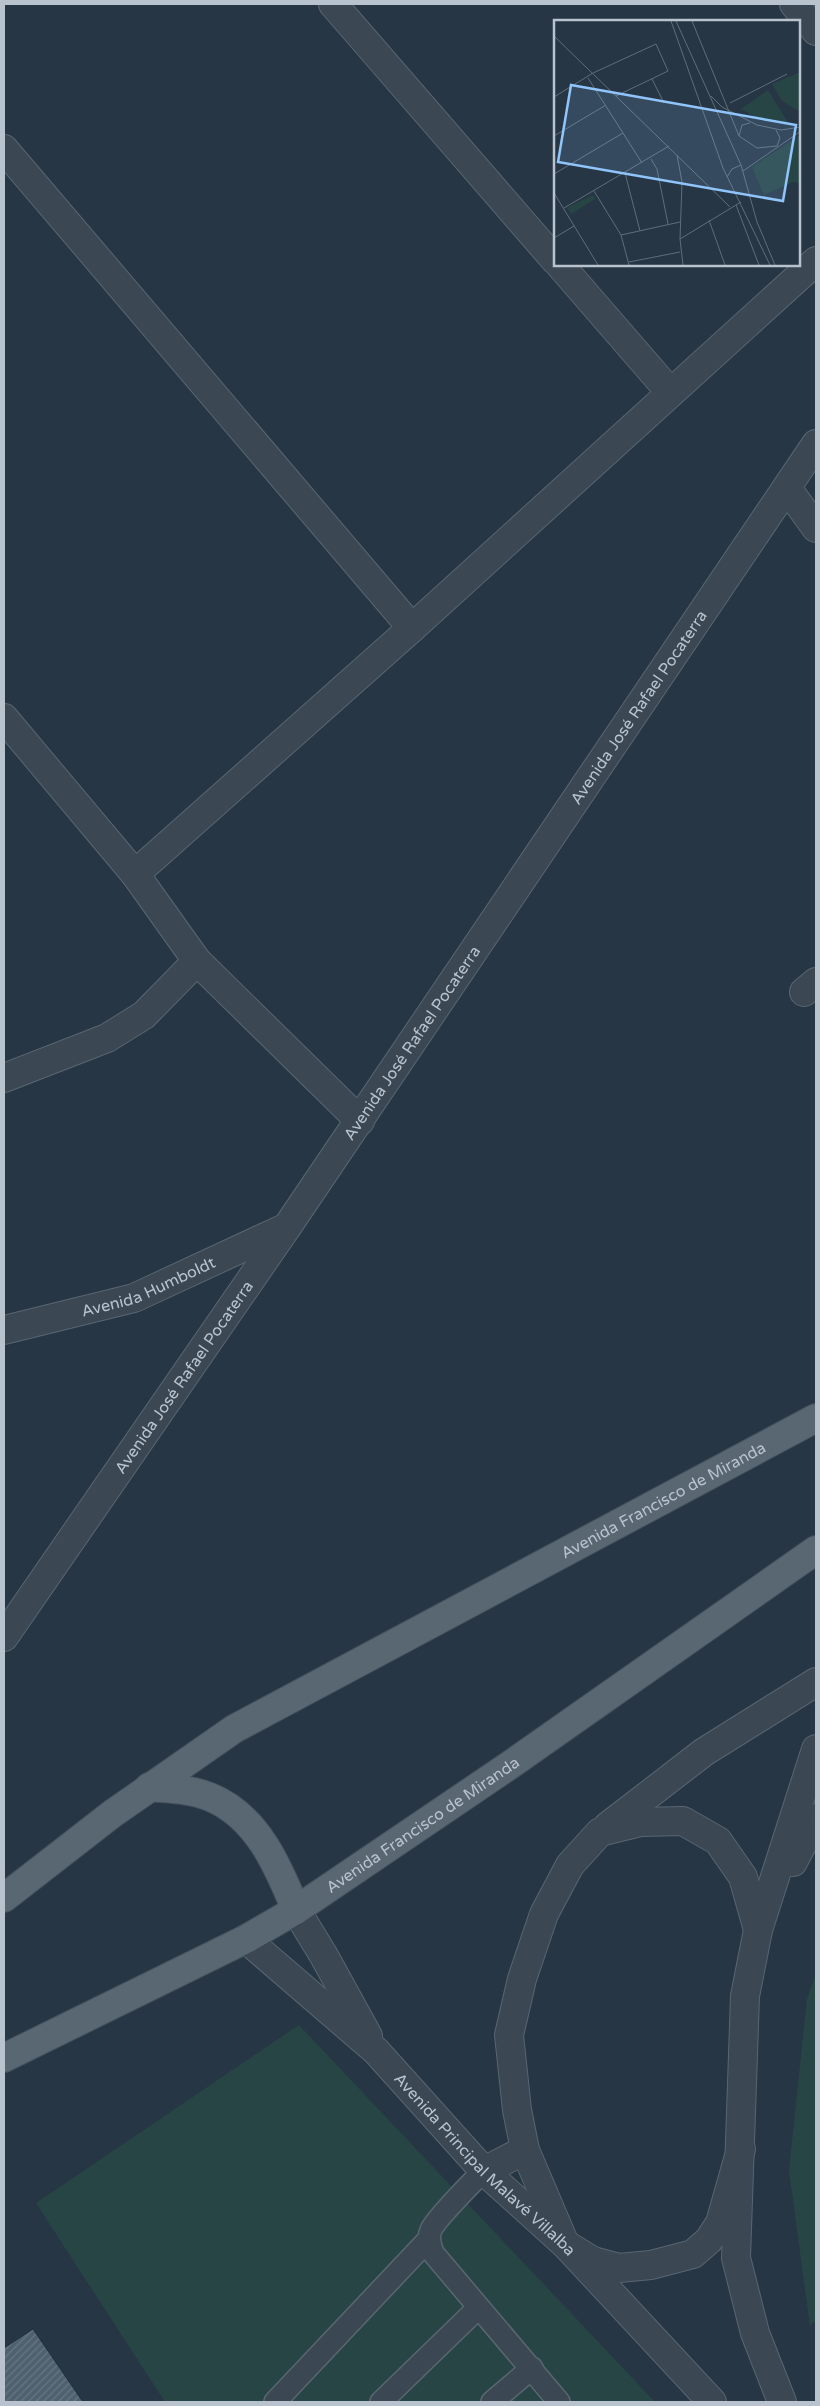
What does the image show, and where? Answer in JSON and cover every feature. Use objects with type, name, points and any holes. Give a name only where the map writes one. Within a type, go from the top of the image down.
[{"type":"main road","name":"Avenida Francisco de Miranda","points":[[4,1898],[149,1787],[234,1729],[816,1418]]},
{"type":"main road","name":"Avenida Francisco de Miranda","points":[[4,2058],[246,1940],[296,1910],[510,1765],[816,1550]]},
{"type":"main road","points":[[149,1787],[184,1790],[210,1797],[241,1816],[270,1853],[296,1910]]},
{"type":"street","points":[[334,4],[554,259]]},
{"type":"street","points":[[794,4],[816,31]]},
{"type":"street","points":[[4,149],[412,628]]},
{"type":"street","points":[[135,874],[412,628],[816,261]]},
{"type":"street","points":[[561,266],[670,392]]},
{"type":"street","name":"Avenida José Rafael Pocaterra","points":[[4,1638],[360,1121],[816,444]]},
{"type":"street","points":[[787,488],[816,528]]},
{"type":"street","points":[[4,718],[135,874],[197,961],[360,1121]]},
{"type":"street","points":[[4,1078],[107,1038],[144,1016],[197,961]]},
{"type":"street","name":"Avenida Humboldt","points":[[4,1330],[134,1298],[287,1227]]},
{"type":"street","points":[[741,2149],[720,2223],[709,2240],[693,2254],[651,2264],[619,2268],[593,2261],[565,2244],[525,2150],[517,2110],[509,2035],[522,1979],[544,1914],[570,1865],[600,1832],[704,1752],[816,1682]]},
{"type":"street","points":[[782,2402],[755,2333],[736,2258],[745,1996],[758,1930],[816,1749]]},
{"type":"street","points":[[758,1930],[816,1818]]},
{"type":"street","points":[[600,1832],[641,1822],[683,1821],[718,1841],[743,1877],[758,1930]]},
{"type":"street","points":[[296,1910],[324,1956],[376,2051]]},
{"type":"street","name":"Avenida Principal Malavé Villalba","points":[[246,1940],[376,2051],[484,2171],[565,2244],[712,2402]]},
{"type":"street","points":[[484,2171],[525,2150]]},
{"type":"lane","points":[[484,2171],[466,2187],[431,2229],[429,2239],[433,2253],[560,2402]]},
{"type":"lane","points":[[275,2402],[429,2239]]},
{"type":"lane","points":[[381,2402],[478,2308]]},
{"type":"lane","points":[[492,2402],[532,2368]]},
{"type":"green space","points":[[816,1974],[816,2320],[810,2326],[789,2170],[807,1999]]},
{"type":"green space","points":[[299,2025],[655,2402],[165,2402],[36,2203]]},
{"type":"building","points":[[33,2329],[83,2402],[4,2402],[4,2348]]}]
